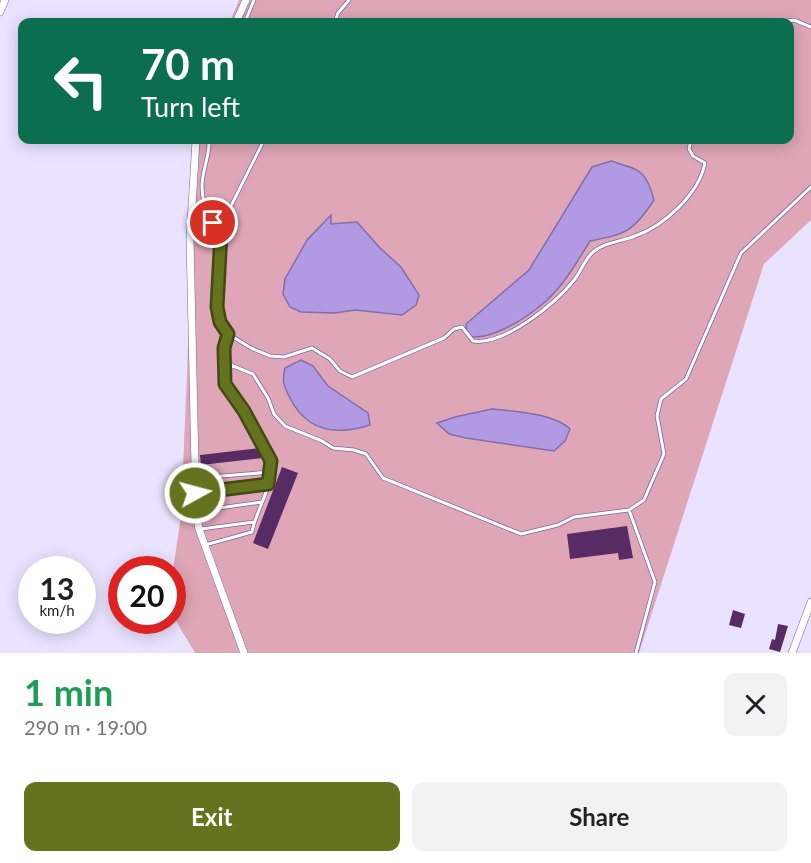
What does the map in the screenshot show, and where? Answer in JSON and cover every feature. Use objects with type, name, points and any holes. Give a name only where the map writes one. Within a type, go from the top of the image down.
[{"type":"street","points":[[0,12],[5,0]]},
{"type":"street","points":[[238,18],[246,0]]},
{"type":"street","points":[[195,144],[190,239],[196,511],[199,529],[244,653]]},
{"type":"street","points":[[792,653],[811,602]]},
{"type":"lane","points":[[247,18],[254,0]]},
{"type":"lane","points":[[336,18],[349,0]]},
{"type":"lane","points":[[794,20],[811,27]]},
{"type":"lane","points":[[209,144],[208,160],[202,185],[205,207],[221,233]]},
{"type":"lane","points":[[262,144],[222,224],[217,307],[220,322],[228,334],[270,356],[284,357],[312,348],[330,359],[340,371],[352,377],[444,338],[454,329],[462,327],[473,341],[481,342],[498,338],[554,303],[576,277],[590,254],[604,244],[649,231],[662,223],[679,207],[703,172],[705,163],[693,156],[689,148],[690,144]]},
{"type":"lane","points":[[225,358],[233,366],[253,374],[268,398],[274,414],[285,426],[333,448],[366,454],[382,478],[463,509],[504,528],[521,534],[558,525],[574,518],[629,510],[644,500],[664,454],[657,416],[661,399],[686,379],[741,253],[811,187]]},
{"type":"lane","points":[[205,545],[252,532],[271,472],[271,461],[244,411],[225,384],[224,348],[228,334]]},
{"type":"lane","points":[[224,375],[233,366]]},
{"type":"lane","points":[[195,478],[271,472]]},
{"type":"lane","points":[[195,493],[268,484]]},
{"type":"lane","points":[[196,511],[262,502]]},
{"type":"lane","points":[[629,510],[655,582],[636,653]]},
{"type":"lane","points":[[199,529],[254,522]]},
{"type":"shaded area","points":[[239,0],[811,0],[811,220],[764,264],[639,653],[195,653],[184,634],[186,634],[186,556],[175,556],[181,516],[193,231],[193,144],[794,144],[794,18],[232,18]]},
{"type":"shaded area","points":[[611,161],[635,169],[648,182],[654,200],[640,219],[628,230],[590,241],[559,288],[529,314],[498,332],[477,337],[467,336],[466,324],[529,270],[592,167]]},
{"type":"shaded area","points":[[331,215],[331,224],[357,222],[401,267],[419,295],[416,305],[402,315],[355,310],[335,313],[301,312],[290,307],[283,294],[285,279],[307,240]]},
{"type":"shaded area","points":[[301,360],[313,366],[328,386],[368,413],[370,425],[334,430],[314,424],[305,418],[290,398],[283,380],[285,368]]},
{"type":"shaded area","points":[[492,409],[545,417],[570,429],[565,441],[554,451],[449,434],[437,423]]},
{"type":"building","points":[[261,448],[262,458],[201,465],[200,455]]},
{"type":"building","points":[[282,467],[298,473],[268,549],[253,543]]},
{"type":"building","points":[[627,526],[633,558],[619,560],[618,553],[570,559],[567,534]]},
{"type":"building","points":[[733,610],[745,614],[741,628],[729,625]]},
{"type":"building","points":[[778,624],[788,626],[780,652],[769,649],[772,639],[775,640]]},
{"type":"route","points":[[195,493],[268,484],[271,472],[271,461],[244,411],[225,384],[224,348],[228,334],[220,322],[217,307],[221,233],[213,223]]}]
